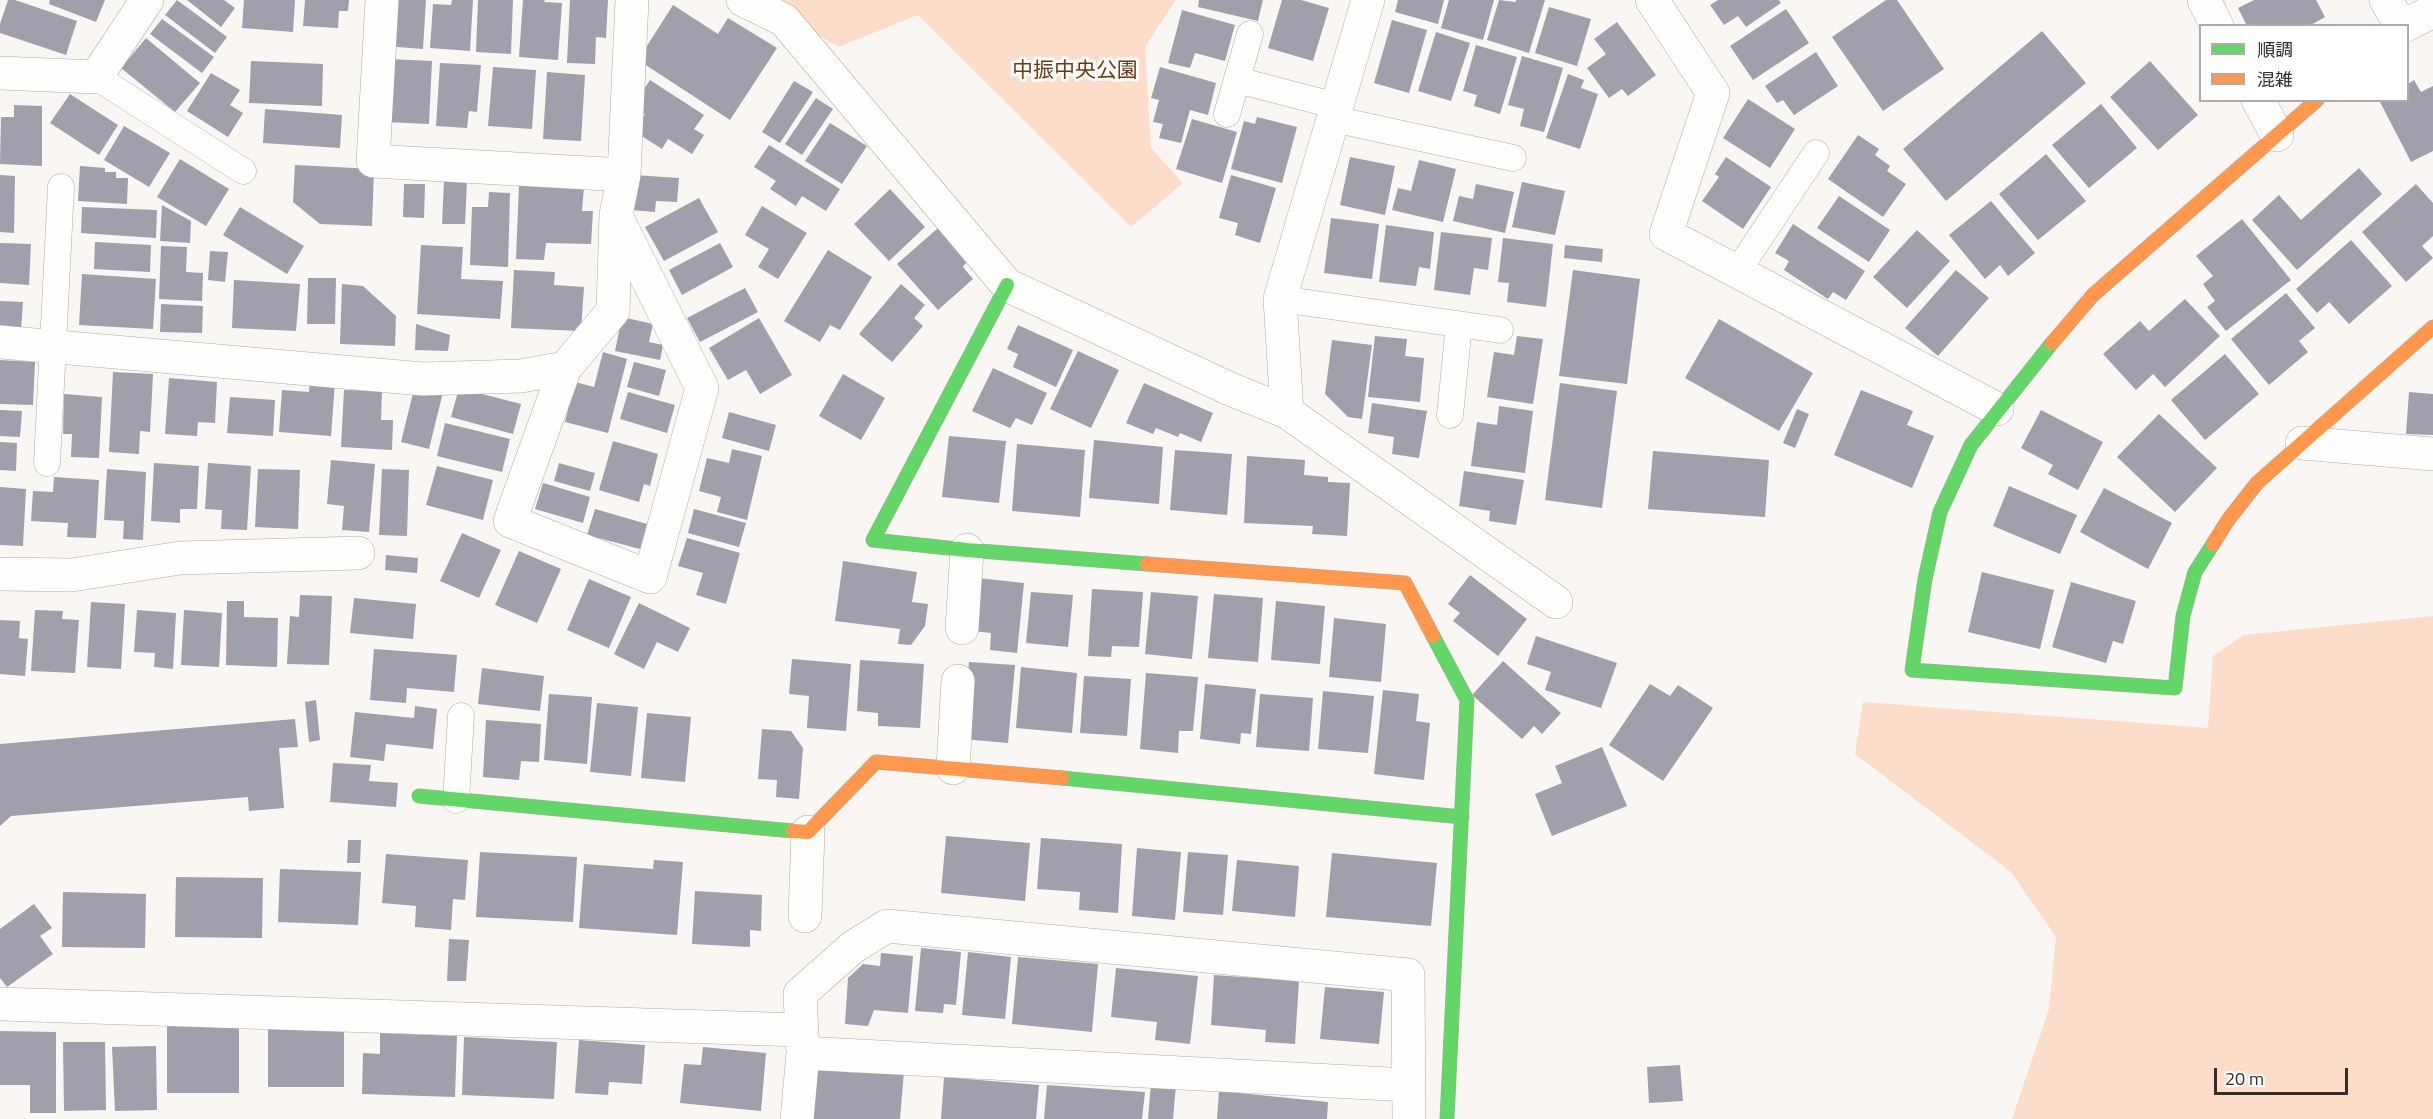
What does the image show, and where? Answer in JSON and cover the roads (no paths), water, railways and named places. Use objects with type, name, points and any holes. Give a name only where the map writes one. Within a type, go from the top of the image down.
[{"type":"street","points":[[0,73],[96,77],[147,0]]},
{"type":"street","points":[[382,0],[373,161],[624,175]]},
{"type":"street","points":[[616,215],[702,388],[650,577],[510,520],[565,368],[613,311],[616,215],[624,175],[632,0]]},
{"type":"street","points":[[743,0],[784,20],[1007,285],[1230,389],[1287,412],[1556,602]]},
{"type":"street","points":[[1287,412],[1280,299],[1368,0]]},
{"type":"street","points":[[1652,0],[1713,93],[1666,234],[1997,409]]},
{"type":"street","points":[[2204,0],[2216,24]]},
{"type":"street","points":[[2386,0],[2402,24]]},
{"type":"street","points":[[2407,24],[2433,11]]},
{"type":"street","points":[[2259,102],[2277,135]]},
{"type":"street","points":[[2315,102],[2143,254],[2093,295],[1997,409],[1971,445],[1940,512],[1925,579],[1912,670],[2175,688],[2183,616],[2195,572],[2228,520],[2257,483],[2433,327]]},
{"type":"street","points":[[1007,285],[873,540],[967,550],[1405,583],[1467,700],[1447,1119]]},
{"type":"street","points":[[0,342],[423,380],[521,376],[565,368]]},
{"type":"street","points":[[2302,443],[2433,454]]},
{"type":"street","points":[[962,628],[967,550]]},
{"type":"street","points":[[0,574],[72,575],[180,558],[358,553]]},
{"type":"street","points":[[953,768],[958,681]]},
{"type":"street","points":[[805,916],[808,832],[876,762],[1462,817]]},
{"type":"street","points":[[419,796],[808,832]]},
{"type":"street","points":[[797,1119],[802,1042],[800,994],[853,946],[887,927],[1408,975],[1409,1119]]},
{"type":"street","points":[[0,1004],[802,1042],[1408,1085]]},
{"type":"lane","points":[[1227,114],[1250,34]]},
{"type":"lane","points":[[96,77],[243,171]]},
{"type":"lane","points":[[1237,80],[1335,113],[1513,158]]},
{"type":"lane","points":[[1737,272],[1816,153]]},
{"type":"lane","points":[[47,463],[61,186]]},
{"type":"lane","points":[[1280,299],[1500,330]]},
{"type":"lane","points":[[1450,415],[1459,325]]},
{"type":"lane","points":[[456,800],[461,716]]},
{"type":"park label","name":"中振中央公園","points":[[1075,72]]}]
